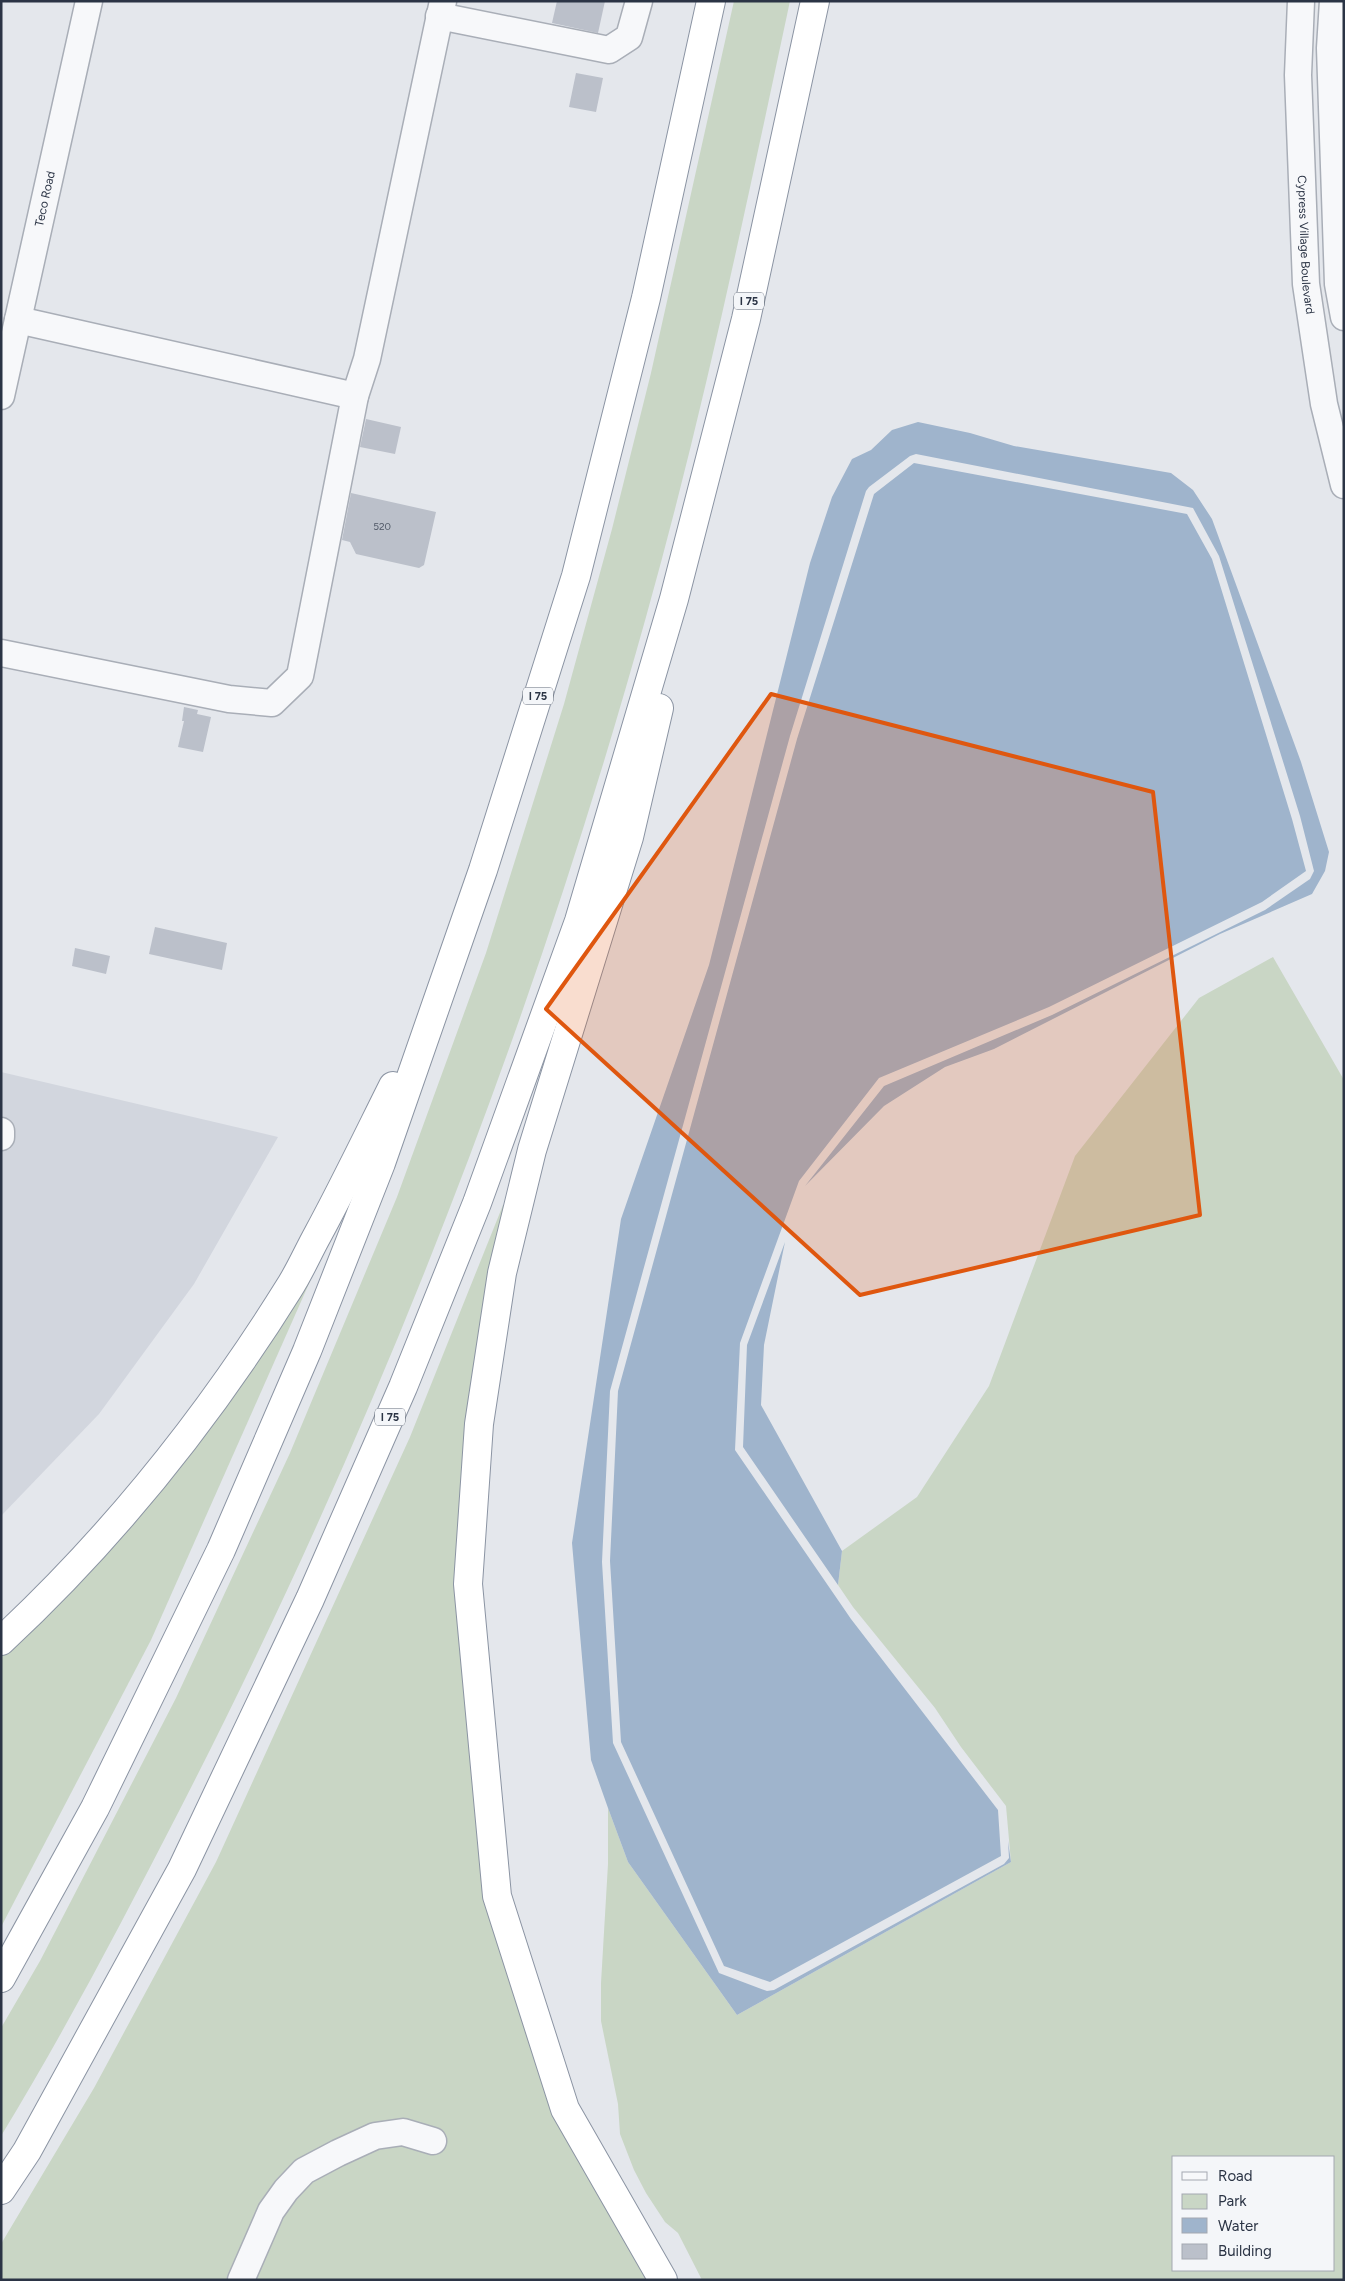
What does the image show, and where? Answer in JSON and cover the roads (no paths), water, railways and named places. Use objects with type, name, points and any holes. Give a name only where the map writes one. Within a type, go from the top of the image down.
[{"type":"highway","name":"I 75","points":[[1,1978],[96,1808],[221,1550],[314,1333],[381,1163],[449,973],[576,576],[646,298],[711,1]]},
{"type":"highway","name":"I 75","points":[[1,2190],[27,2151],[182,1869],[310,1599],[403,1387],[477,1203],[579,921],[674,599],[746,319],[815,1]]},
{"type":"highway","points":[[663,2280],[565,2109],[497,1896],[468,1584],[479,1424],[502,1273],[532,1150],[629,837],[657,722],[674,599]]},
{"type":"highway","points":[[1,1641],[80,1565],[123,1516],[188,1436],[234,1371],[290,1286],[340,1194],[449,973]]},
{"type":"street","name":"Teco Road","points":[[1,396],[89,1]]},
{"type":"street","points":[[1,653],[229,699],[272,702],[300,676],[355,396],[367,359],[441,9],[609,50],[629,37],[639,1]]},
{"type":"street","name":"Cypress Village Boulevard","points":[[1300,1],[1298,75],[1306,284],[1324,404],[1344,485]]},
{"type":"street","points":[[1333,1],[1330,48],[1339,185],[1338,284],[1344,317]]},
{"type":"street","points":[[1301,189],[1339,185]]},
{"type":"street","points":[[18,320],[355,396]]},
{"type":"street","points":[[1,1130],[1,1137]]},
{"type":"street","points":[[241,2280],[271,2212],[286,2190],[304,2171],[338,2152],[375,2136],[403,2132],[433,2141]]},
{"type":"water","points":[[918,422],[970,433],[1014,446],[1171,473],[1193,490],[1212,519],[1301,762],[1329,852],[1325,871],[1312,894],[1220,934],[994,1049],[945,1067],[884,1106],[805,1186],[884,1086],[1052,1015],[1265,910],[1310,879],[1314,871],[1300,816],[1219,556],[1193,508],[916,454],[910,456],[869,487],[866,491],[790,736],[610,1391],[602,1562],[613,1743],[719,1973],[767,1991],[774,1990],[1004,1864],[1009,1858],[1008,1841],[1011,1862],[737,2015],[628,1862],[591,1760],[572,1543],[621,1219],[709,965],[810,563],[832,497],[852,459],[871,450],[892,430]]},
{"type":"water","points":[[914,463],[1187,514],[1212,559],[1292,819],[1306,871],[1262,902],[1049,1007],[879,1078],[799,1181],[740,1343],[735,1450],[851,1619],[998,1810],[1001,1856],[770,1982],[724,1966],[621,1742],[610,1561],[618,1391],[797,739],[874,494]]},
{"type":"water","points":[[785,1242],[764,1345],[761,1405],[842,1551],[838,1585],[743,1447],[747,1345]]}]
